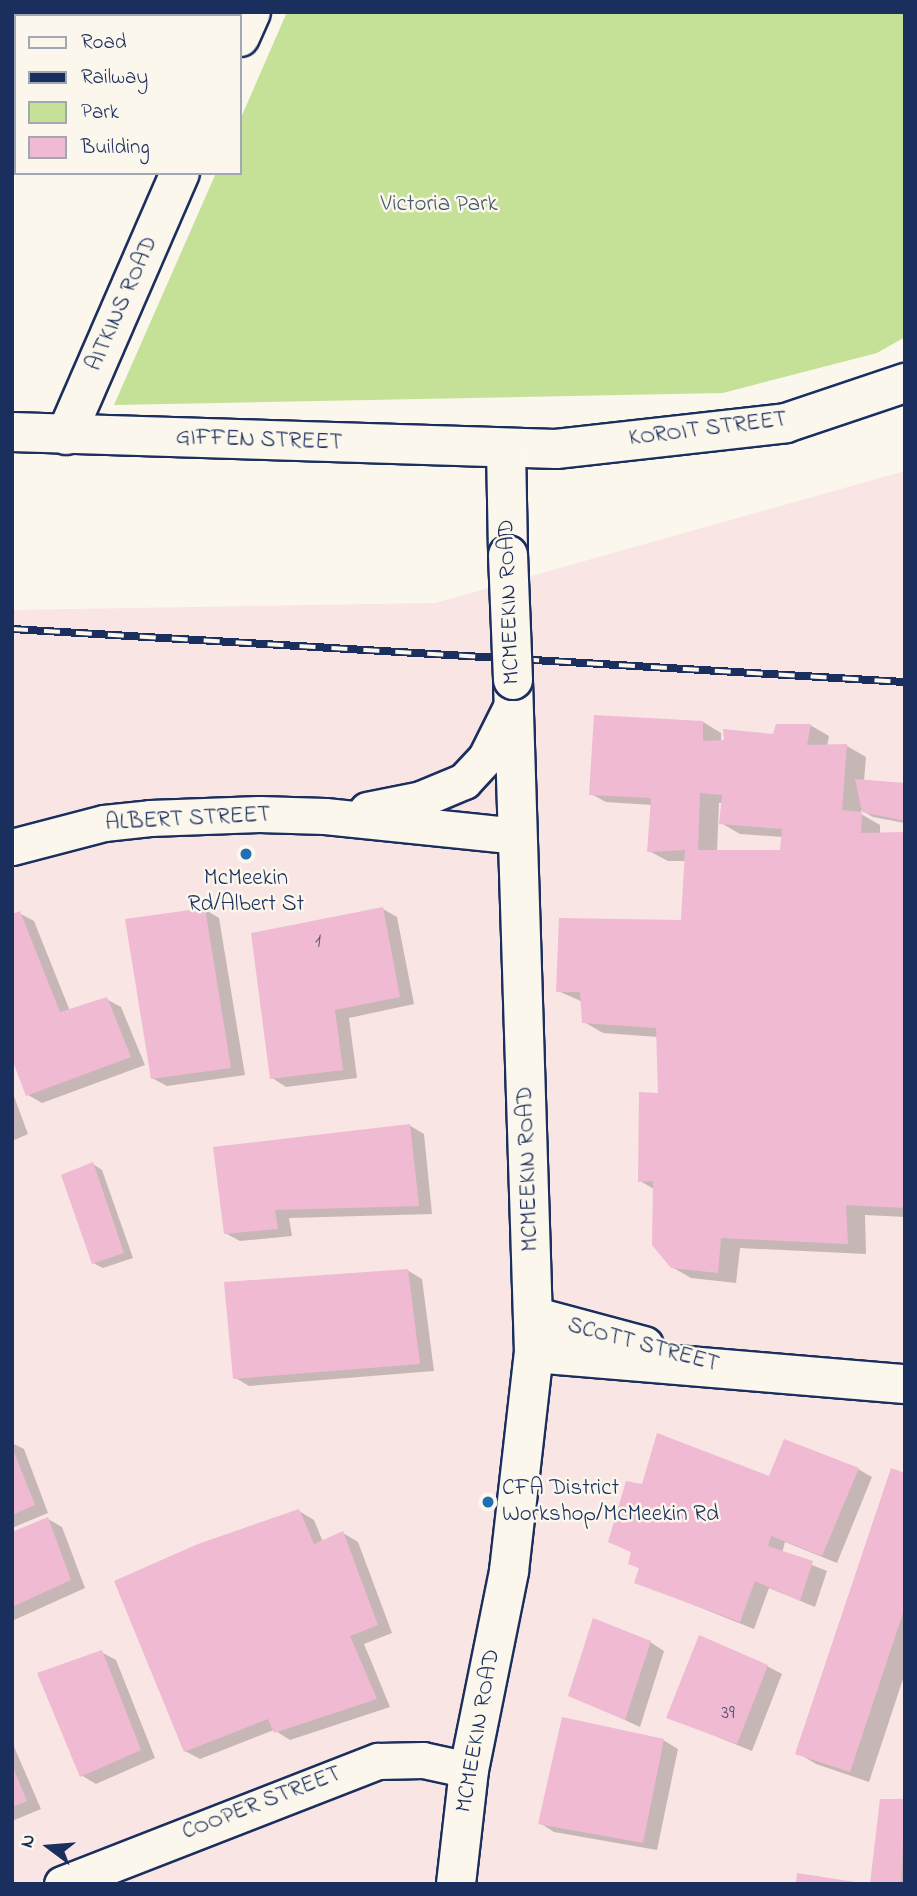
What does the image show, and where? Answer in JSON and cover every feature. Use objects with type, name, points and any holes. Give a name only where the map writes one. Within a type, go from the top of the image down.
[{"type":"street","points":[[242,32],[250,12]]},
{"type":"street","name":"AITKINS ROAD","points":[[66,435],[179,175]]},
{"type":"street","name":"KOROIT STREET","points":[[506,448],[556,449],[786,423],[905,383]]},
{"type":"street","name":"GIFFEN STREET","points":[[12,432],[506,448]]},
{"type":"street","name":"MCMEEKIN ROAD","points":[[456,1884],[469,1770],[509,1571],[535,1335],[506,448]]},
{"type":"street","name":"ALBERT STREET","points":[[325,816],[421,799],[453,788],[464,781],[486,757],[513,691]]},
{"type":"street","name":"ALBERT STREET","points":[[12,847],[104,823],[150,818],[259,814],[325,816],[517,836]]},
{"type":"street","name":"SCOTT STREET","points":[[535,1335],[752,1372],[905,1384]]},
{"type":"street","name":"COOPER STREET","points":[[62,1884],[377,1760],[422,1760],[469,1770]]},
{"type":"shaded area","points":[[905,471],[905,1884],[12,1884],[12,610],[435,603]]},
{"type":"green space","name":"Victoria Park","points":[[287,12],[905,12],[905,337],[877,353],[723,393],[114,405],[215,175],[242,175],[242,115]]},
{"type":"building","points":[[594,715],[703,721],[703,741],[724,740],[723,729],[773,734],[776,724],[811,724],[807,745],[847,744],[842,810],[862,812],[861,833],[905,832],[905,1208],[846,1205],[848,1244],[721,1238],[718,1273],[671,1268],[652,1245],[653,1181],[638,1182],[639,1092],[658,1093],[656,1028],[582,1023],[580,992],[556,992],[559,918],[681,920],[685,850],[647,852],[651,798],[589,795]],"holes":[[[700,793],[722,795],[719,824],[782,829],[780,850],[698,850]]]},
{"type":"building","points":[[855,779],[905,783],[905,821],[862,812]]},
{"type":"building","points":[[383,907],[400,997],[335,1010],[343,1070],[270,1079],[251,933]]},
{"type":"building","points":[[205,908],[231,1068],[151,1079],[125,919]]},
{"type":"building","points":[[20,911],[60,1012],[107,997],[131,1057],[26,1096],[12,1059],[12,914]]},
{"type":"building","points":[[410,1124],[419,1206],[275,1210],[278,1229],[224,1234],[213,1147]]},
{"type":"building","points":[[93,1162],[124,1253],[92,1264],[61,1175]]},
{"type":"building","points":[[408,1269],[420,1364],[233,1379],[224,1282]]},
{"type":"building","points":[[657,1433],[769,1476],[784,1439],[859,1468],[822,1556],[771,1536],[768,1546],[813,1561],[800,1601],[755,1581],[740,1622],[634,1583],[639,1568],[628,1564],[631,1552],[608,1542],[626,1481],[642,1484]]},
{"type":"building","points":[[12,1447],[35,1505],[12,1515]]},
{"type":"building","points":[[891,1468],[905,1473],[905,1607],[850,1772],[795,1754]]},
{"type":"building","points":[[299,1509],[314,1544],[343,1531],[378,1625],[350,1636],[377,1699],[274,1733],[268,1719],[184,1752],[114,1581],[198,1544]]},
{"type":"building","points":[[48,1517],[71,1580],[12,1607],[12,1532]]},
{"type":"building","points":[[593,1618],[651,1641],[625,1720],[568,1696]]},
{"type":"building","points":[[699,1635],[768,1665],[737,1744],[666,1718]]},
{"type":"building","points":[[102,1650],[141,1750],[80,1777],[37,1673]]},
{"type":"building","points":[[562,1717],[664,1739],[643,1843],[538,1824]]},
{"type":"building","points":[[12,1765],[27,1801],[12,1807]]},
{"type":"building","points":[[880,1799],[905,1799],[901,1884],[870,1884]]},
{"type":"building","points":[[797,1873],[855,1882],[855,1884],[796,1884]]},
{"type":"railway","points":[[12,629],[905,682]]},
{"type":"place","name":"McMeekin Rd/Albert St","points":[[246,854]]},
{"type":"place","name":"CFA District Workshop/McMeekin Rd","points":[[488,1502]]}]
